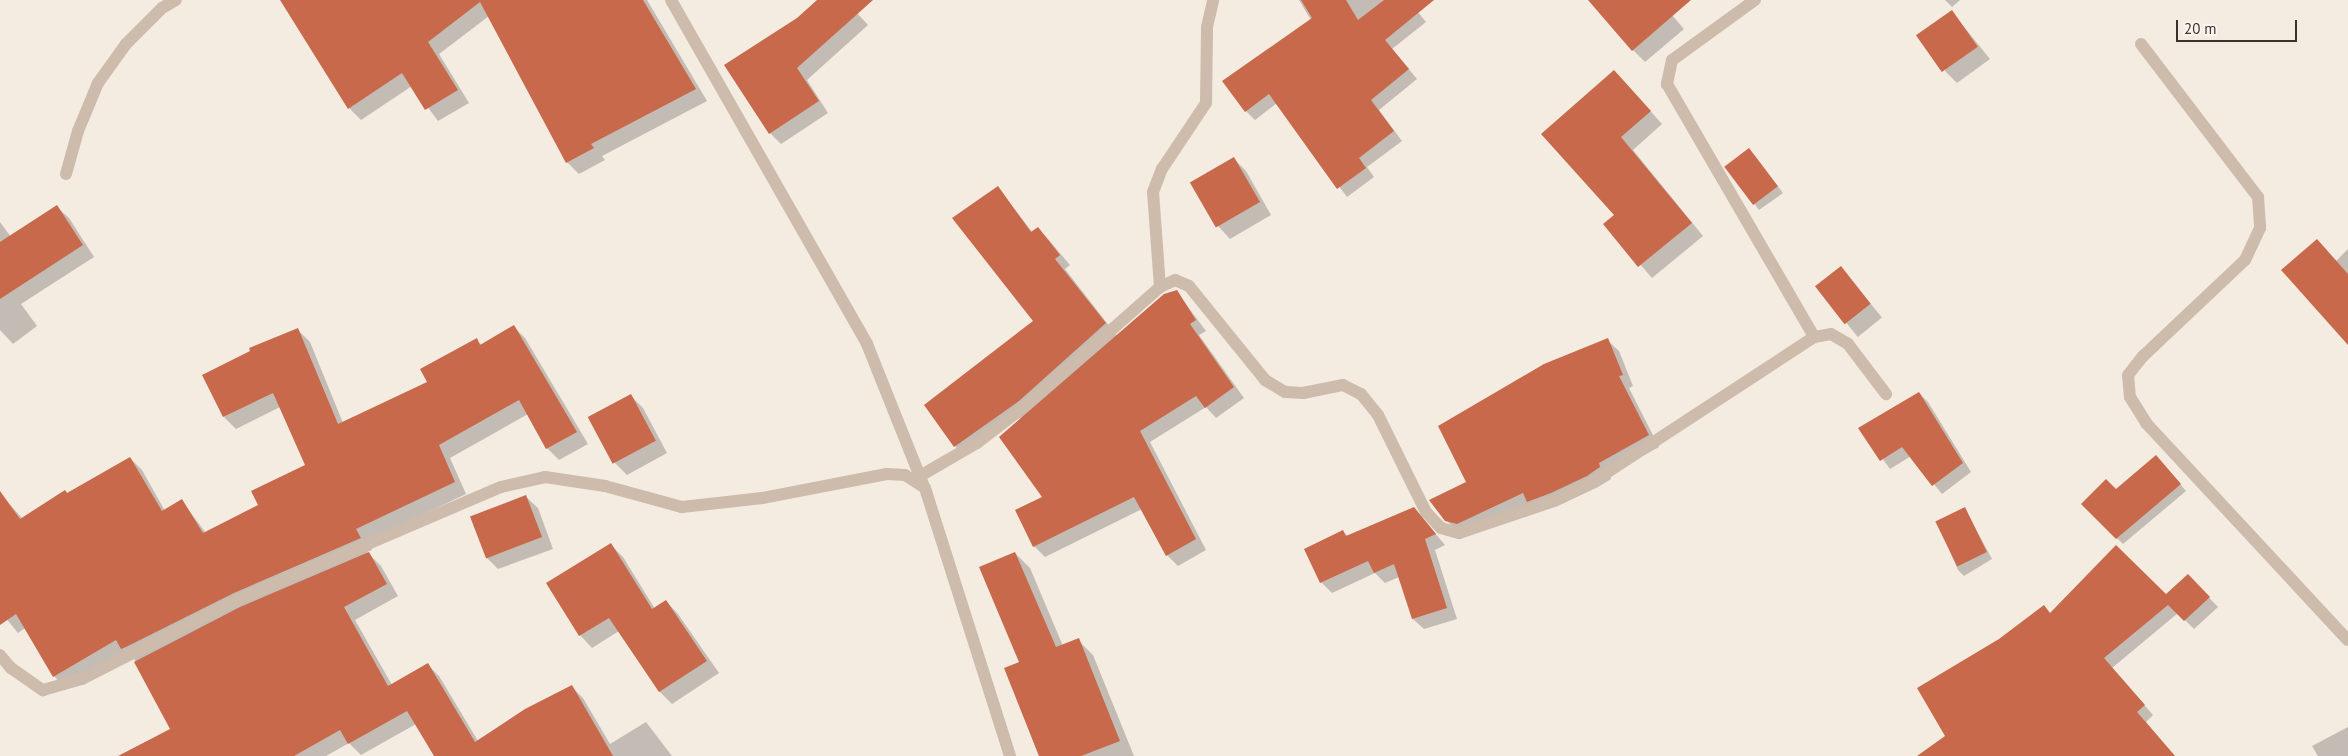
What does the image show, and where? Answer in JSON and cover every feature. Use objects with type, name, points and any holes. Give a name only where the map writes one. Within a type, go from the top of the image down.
[{"type":"street","points":[[66,174],[78,130],[98,83],[126,44],[162,8],[176,0]]},
{"type":"street","points":[[671,0],[867,344],[922,482],[1010,756]]},
{"type":"street","points":[[1160,287],[1153,192],[1162,169],[1206,104],[1207,27],[1213,0]]},
{"type":"street","points":[[1755,0],[1672,60],[1667,84],[1814,337]]},
{"type":"street","points":[[2141,44],[2258,197],[2260,228],[2246,260],[2128,375],[2130,397],[2146,423],[2348,640]]},
{"type":"street","points":[[922,482],[1024,407],[1160,287],[1175,280],[1189,286],[1265,380],[1284,392],[1303,392],[1343,385],[1361,394],[1378,415],[1426,512],[1441,528],[1459,533],[1554,501],[1591,483],[1814,337],[1831,334],[1848,344],[1886,394]]},
{"type":"street","points":[[0,655],[11,668],[43,690],[82,679],[237,600],[501,487],[545,477],[605,486],[682,507],[762,498],[887,474],[905,475],[922,482]]},
{"type":"building","points":[[280,0],[643,0],[696,89],[591,144],[594,148],[566,163],[480,2],[428,42],[458,90],[425,110],[402,73],[348,109]]},
{"type":"building","points":[[817,0],[873,0],[797,68],[819,101],[769,134],[724,65],[797,18]]},
{"type":"building","points":[[1301,0],[1346,0],[1358,20],[1384,0],[1434,0],[1385,40],[1409,69],[1371,100],[1394,131],[1359,158],[1366,168],[1337,189],[1269,94],[1245,112],[1222,81],[1312,18]]},
{"type":"building","points":[[1588,0],[1691,0],[1632,51]]},
{"type":"building","points":[[1952,10],[1978,47],[1942,72],[1916,35]]},
{"type":"building","points":[[1614,70],[1651,111],[1621,137],[1692,223],[1638,267],[1603,224],[1614,215],[1541,134]]},
{"type":"building","points":[[1749,148],[1778,186],[1753,205],[1724,167]]},
{"type":"building","points":[[1234,157],[1260,202],[1216,228],[1190,182]]},
{"type":"building","points":[[998,186],[1031,232],[1038,227],[1060,255],[1055,259],[1106,323],[1019,401],[954,447],[924,405],[1033,321],[952,218]]},
{"type":"building","points":[[57,205],[83,245],[0,299],[0,242]]},
{"type":"building","points":[[2317,239],[2348,274],[2348,345],[2281,270]]},
{"type":"building","points":[[1841,266],[1871,304],[1845,324],[1815,286]]},
{"type":"building","points":[[1177,290],[1196,320],[1190,324],[1234,387],[1205,408],[1196,396],[1140,431],[1196,539],[1166,556],[1134,497],[1033,547],[1015,510],[1042,497],[999,437],[1164,294]]},
{"type":"building","points":[[514,325],[577,432],[546,449],[519,400],[439,445],[455,482],[356,529],[361,538],[234,593],[126,647],[121,649],[116,640],[53,677],[16,614],[0,625],[0,491],[20,519],[65,490],[67,493],[130,457],[162,511],[182,499],[203,533],[258,505],[251,491],[305,465],[273,393],[223,417],[202,375],[250,351],[249,348],[298,328],[338,424],[427,382],[420,369],[477,338],[480,345]]},
{"type":"building","points":[[1608,338],[1623,375],[1619,376],[1649,435],[1599,463],[1600,467],[1587,476],[1551,493],[1527,502],[1523,493],[1457,524],[1445,521],[1429,500],[1466,482],[1438,426],[1544,364]]},
{"type":"building","points":[[1919,392],[1963,463],[1932,486],[1902,447],[1880,461],[1858,428]]},
{"type":"building","points":[[631,394],[656,441],[613,464],[588,417]]},
{"type":"building","points":[[2156,455],[2181,484],[2116,539],[2081,504],[2106,479],[2116,489]]},
{"type":"building","points":[[526,495],[542,537],[486,559],[470,517]]},
{"type":"building","points":[[1414,507],[1436,534],[1425,539],[1447,608],[1412,619],[1394,564],[1374,573],[1368,561],[1320,583],[1304,549],[1343,530],[1346,536]]},
{"type":"building","points":[[1965,507],[1987,552],[1957,566],[1935,521]]},
{"type":"building","points":[[611,543],[652,609],[666,600],[707,661],[659,692],[609,618],[579,636],[546,583]]},
{"type":"building","points":[[2116,545],[2166,594],[2188,574],[2210,597],[2184,621],[2168,605],[2104,658],[2145,705],[2137,712],[2175,756],[1917,756],[1945,736],[1917,688],[1999,639],[2044,605],[2050,613]]},
{"type":"building","points":[[369,552],[387,584],[344,607],[388,686],[428,663],[475,742],[525,709],[572,685],[613,756],[434,756],[407,711],[348,744],[340,730],[294,756],[118,756],[170,729],[134,662],[240,607]]},
{"type":"building","points":[[1015,552],[1056,647],[1079,638],[1120,741],[1081,756],[1039,756],[1004,668],[1019,662],[979,567]]}]
